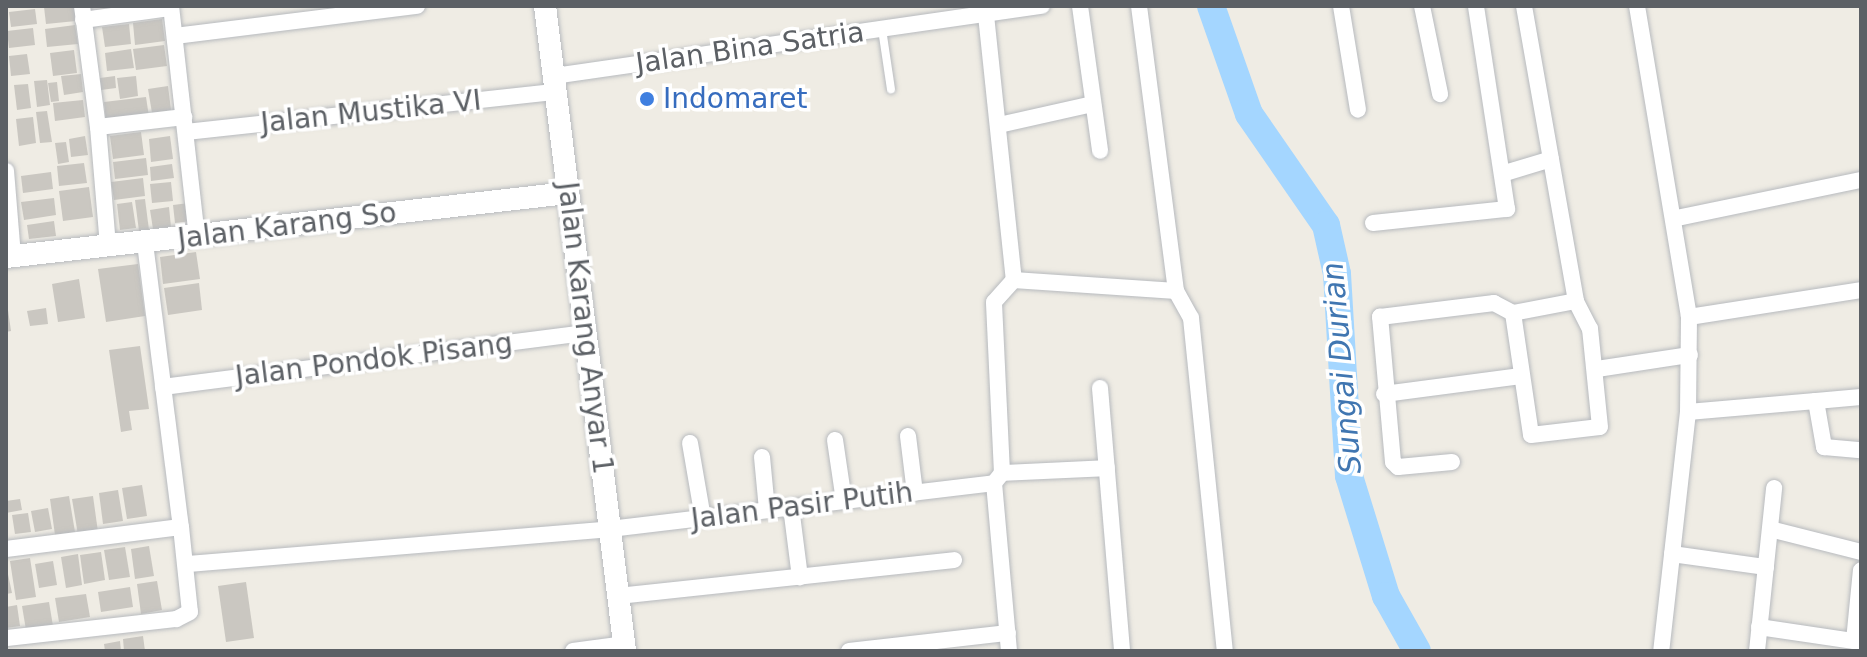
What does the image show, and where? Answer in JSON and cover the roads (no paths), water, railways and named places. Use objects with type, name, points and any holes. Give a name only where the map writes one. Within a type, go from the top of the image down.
[{"type":"main road","name":"Jalan Karang Anyar 1","points":[[545,6],[624,648]]},
{"type":"main road","name":"Jalan Karang So","points":[[10,257],[568,193]]},
{"type":"street","points":[[175,36],[417,6]]},
{"type":"street","name":"Jalan Bina Satria","points":[[555,84],[882,29],[1042,6]]},
{"type":"street","points":[[1080,6],[1100,151]]},
{"type":"street","points":[[1139,6],[1176,291],[1191,318],[1225,651]]},
{"type":"street","points":[[1341,6],[1358,110]]},
{"type":"street","points":[[1422,6],[1440,94]]},
{"type":"street","points":[[1373,223],[1505,211],[1505,173],[1476,6]]},
{"type":"street","points":[[1513,313],[1530,431],[1537,438],[1600,427],[1597,369],[1587,317],[1576,301],[1524,6]]},
{"type":"street","points":[[1637,6],[1677,218],[1689,317],[1688,412],[1661,651]]},
{"type":"street","points":[[108,246],[98,127],[83,13],[171,7],[197,236]]},
{"type":"street","points":[[986,15],[1014,280]]},
{"type":"street","name":"Jalan Mustika VI","points":[[98,127],[185,125],[555,84]]},
{"type":"street","points":[[999,125],[1093,104]]},
{"type":"street","points":[[1505,173],[1551,159]]},
{"type":"street","points":[[6,171],[10,257]]},
{"type":"street","points":[[1677,218],[1861,180]]},
{"type":"street","points":[[6,638],[185,616],[190,612],[187,564],[145,243]]},
{"type":"street","points":[[1009,651],[998,478],[993,310],[998,295],[1014,280],[1176,291]]},
{"type":"street","points":[[1689,317],[1861,290]]},
{"type":"street","points":[[1452,462],[1395,465],[1384,394],[1380,317],[1494,303],[1513,313],[1576,301]]},
{"type":"street","name":"Jalan Pondok Pisang","points":[[163,387],[586,333]]},
{"type":"street","points":[[1597,369],[1690,355]]},
{"type":"street","points":[[1384,394],[1521,376]]},
{"type":"street","points":[[1100,388],[1122,651]]},
{"type":"street","points":[[1688,412],[1861,397]]},
{"type":"street","points":[[1816,401],[1821,444],[1861,450]]},
{"type":"street","points":[[908,436],[915,493]]},
{"type":"street","points":[[835,440],[844,501]]},
{"type":"street","points":[[690,443],[703,518]]},
{"type":"street","points":[[762,457],[767,510]]},
{"type":"street","name":"Jalan Pasir Putih","points":[[187,564],[610,529],[915,493],[998,478],[1107,468]]},
{"type":"street","points":[[1757,651],[1774,488]]},
{"type":"street","points":[[791,507],[800,577]]},
{"type":"street","points":[[6,549],[181,527]]},
{"type":"street","points":[[1770,529],[1861,552]]},
{"type":"street","points":[[1672,554],[1766,567]]},
{"type":"street","points":[[618,596],[954,560]]},
{"type":"street","points":[[1759,627],[1858,641],[1861,570]]},
{"type":"street","points":[[849,651],[1008,633]]},
{"type":"street","points":[[573,651],[624,648]]},
{"type":"lane","points":[[882,29],[891,89]]},
{"type":"waterway","name":"Sungai Durian","points":[[1211,6],[1249,114],[1326,225],[1337,274],[1349,476],[1386,596],[1417,651]]},
{"type":"place","name":"Indomaret","points":[[647,99]]}]
